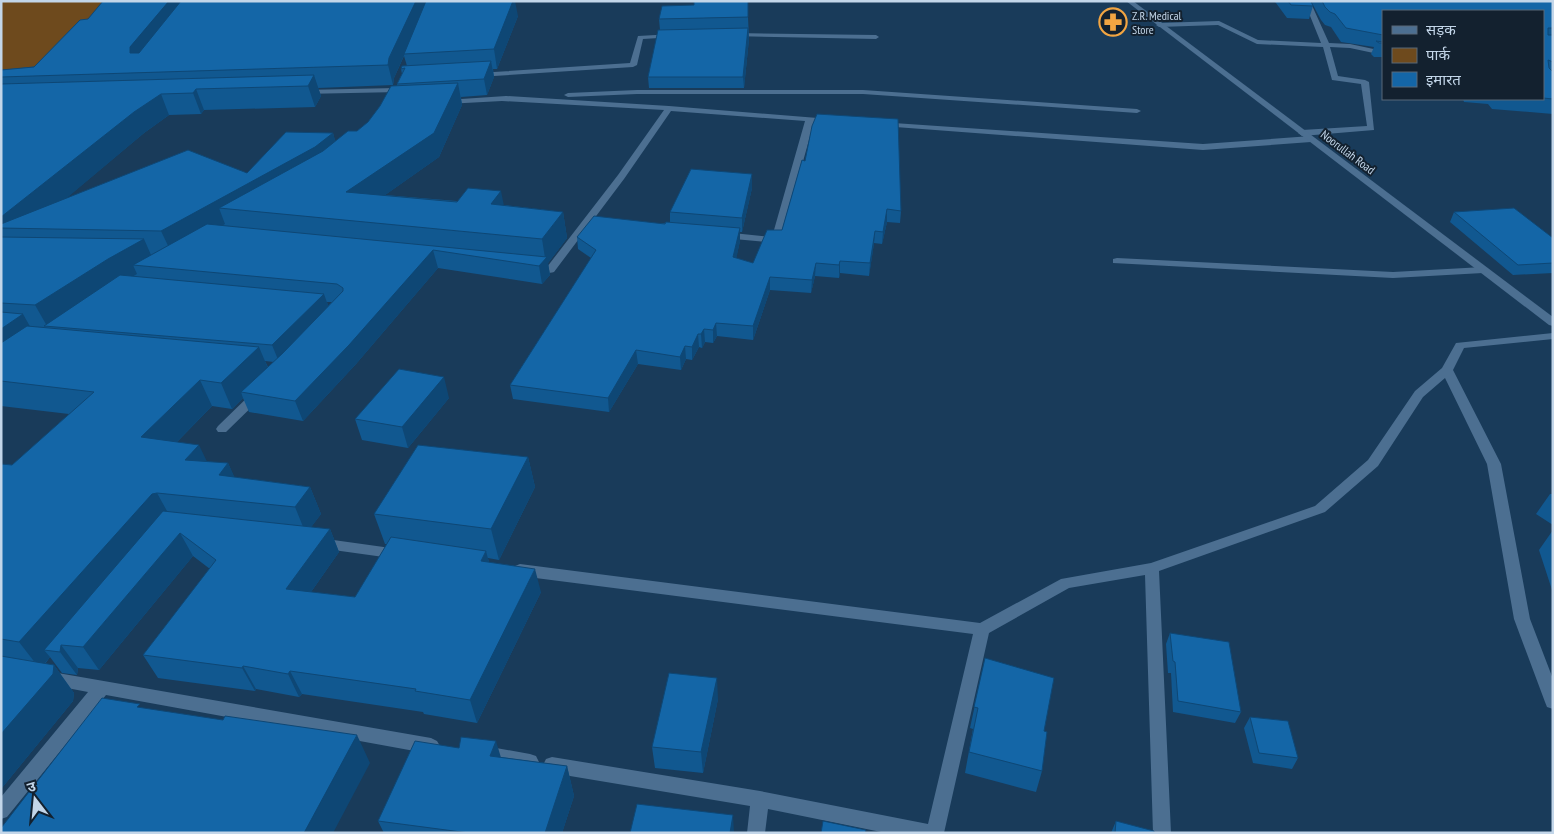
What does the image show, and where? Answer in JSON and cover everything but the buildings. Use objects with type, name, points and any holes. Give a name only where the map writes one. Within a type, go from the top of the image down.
[{"type":"street","name":"Noorullah Road","points":[[1128,1],[1553,323]]},
{"type":"street","points":[[1302,133],[1371,128],[1365,82],[1335,78],[1326,45],[1307,1]]},
{"type":"street","points":[[1160,25],[1218,23],[1257,42],[1350,46],[1382,53]]},
{"type":"street","points":[[720,35],[876,37]]},
{"type":"street","points":[[468,75],[633,65],[640,37],[680,36]]},
{"type":"street","points":[[290,92],[395,94],[400,80]]},
{"type":"street","points":[[440,102],[637,92],[863,92],[1137,112]]},
{"type":"street","points":[[498,98],[669,108],[837,121]]},
{"type":"street","points":[[521,267],[550,270],[591,223],[669,108]]},
{"type":"street","points":[[710,234],[776,240],[810,120]]},
{"type":"street","points":[[874,124],[1203,147],[1311,139]]},
{"type":"street","points":[[1117,261],[1393,275],[1483,270]]},
{"type":"street","points":[[510,569],[982,629],[1066,584],[1152,568],[1320,509],[1373,463],[1419,394],[1447,370],[1460,345],[1553,336]]},
{"type":"street","points":[[1447,370],[1494,464],[1522,619],[1553,702]]},
{"type":"street","points":[[222,429],[264,388]]},
{"type":"street","points":[[308,541],[414,556]]},
{"type":"street","points":[[1152,568],[1162,833]]},
{"type":"street","points":[[935,833],[982,629]]},
{"type":"street","points":[[57,663],[40,678],[449,749]]},
{"type":"street","points":[[1,811],[102,688]]},
{"type":"street","points":[[421,763],[429,746]]},
{"type":"street","points":[[468,752],[760,799],[931,833]]},
{"type":"street","points":[[756,833],[760,799]]},
{"type":"green space","points":[[1,1],[133,1],[58,72],[1,76]]},
{"type":"place","name":"Z.R. Medical Store","points":[[1113,22]]}]
